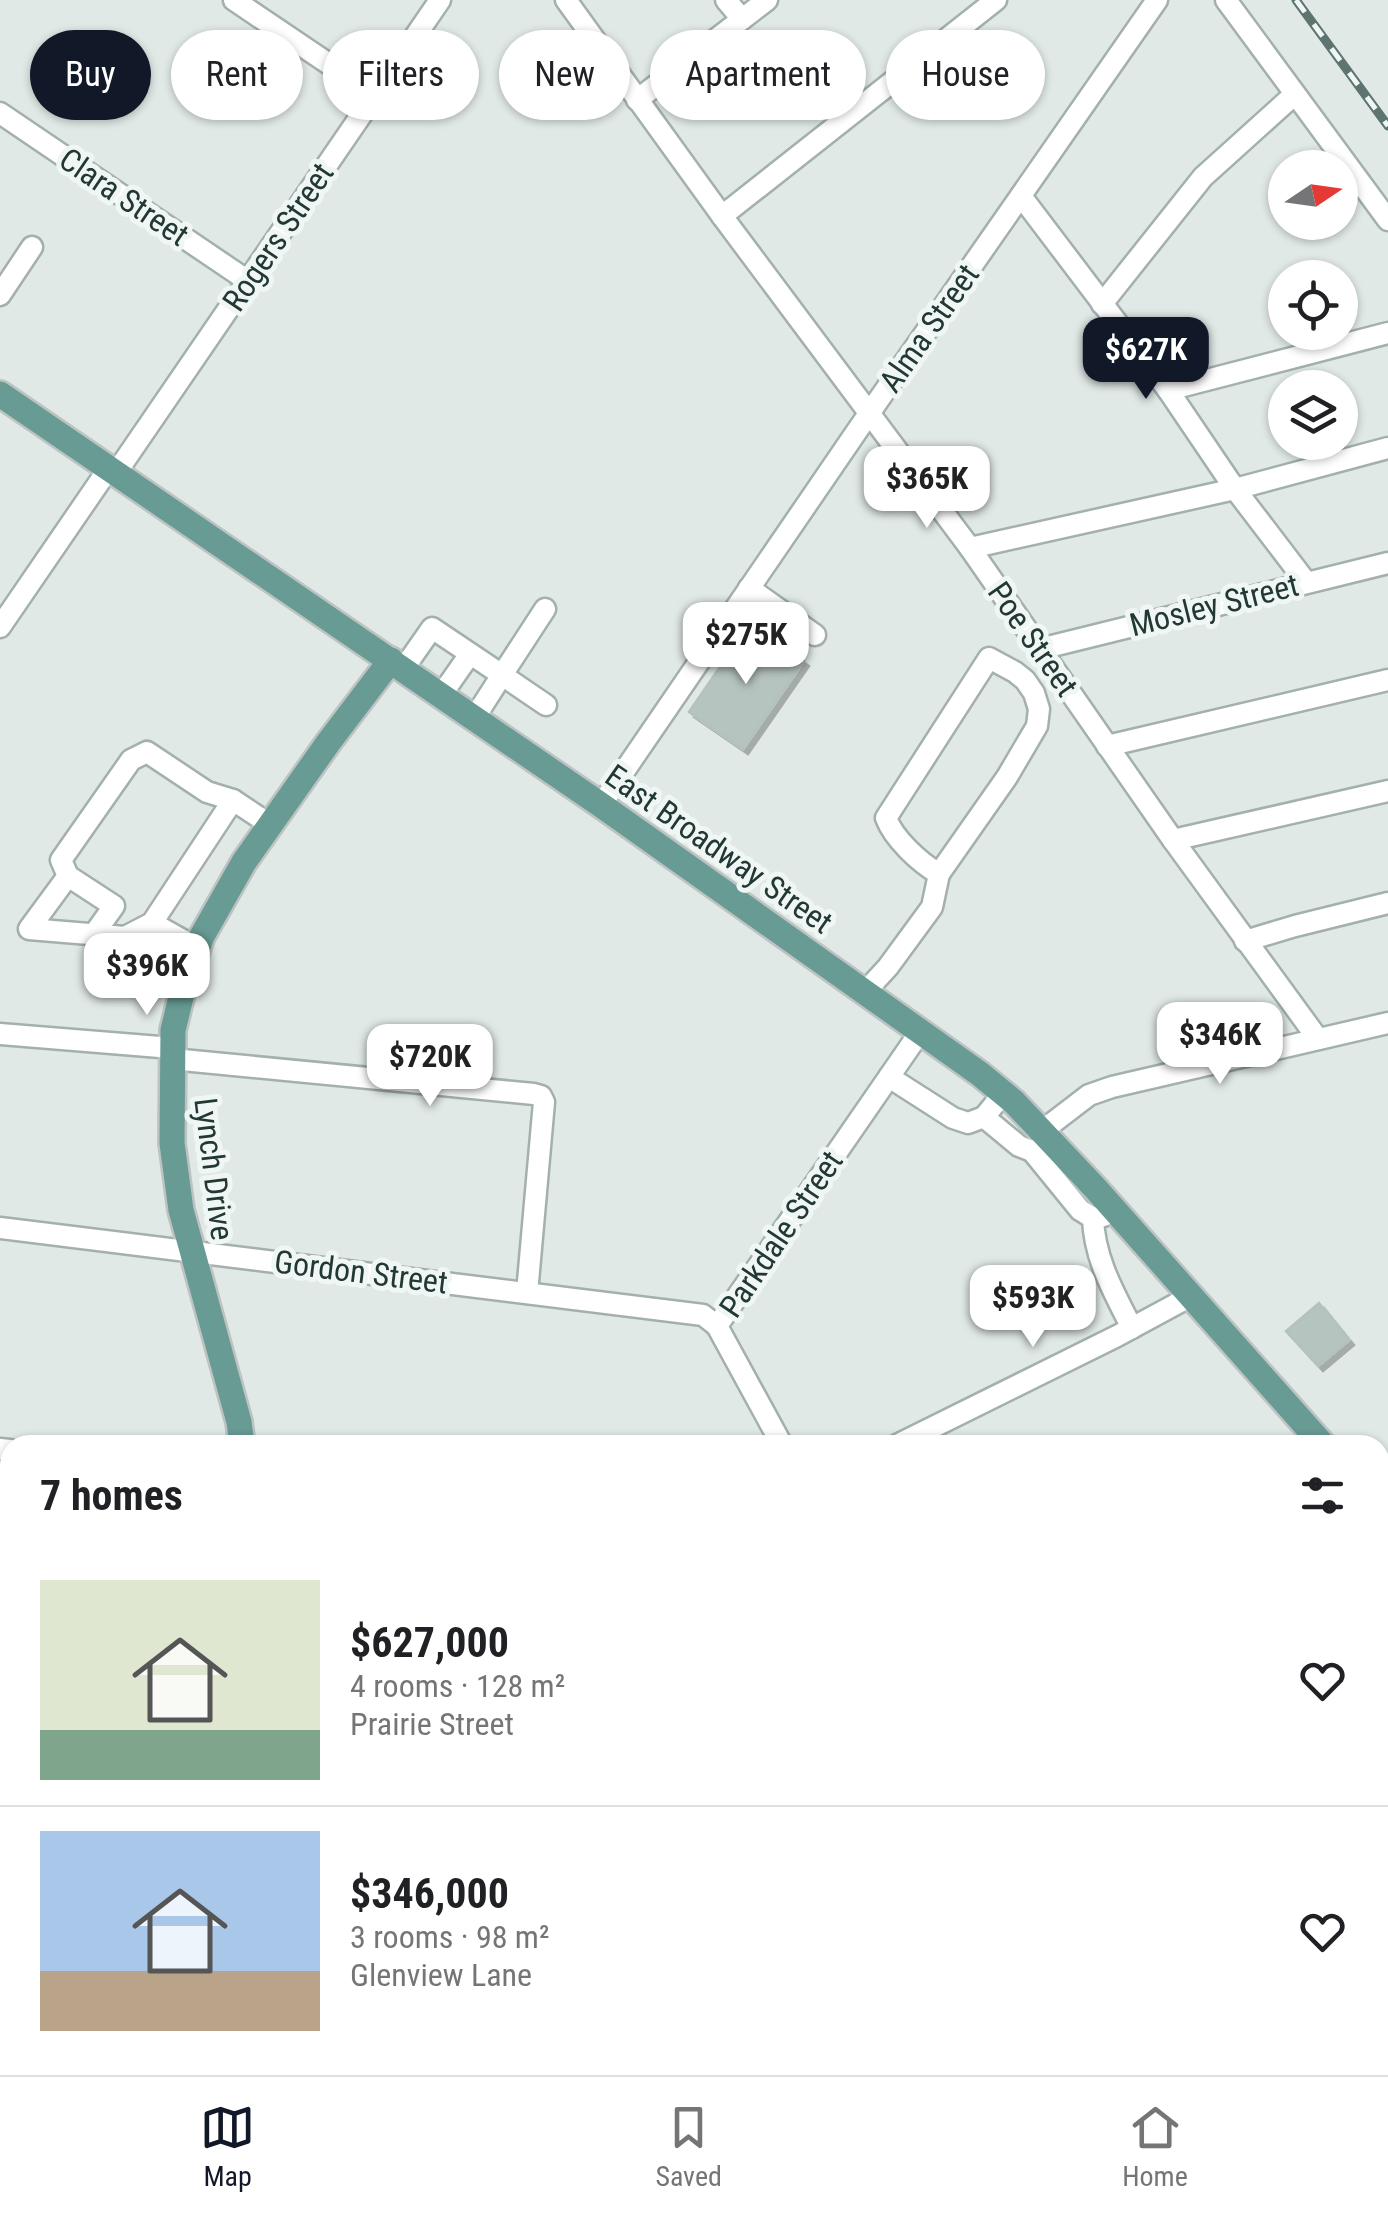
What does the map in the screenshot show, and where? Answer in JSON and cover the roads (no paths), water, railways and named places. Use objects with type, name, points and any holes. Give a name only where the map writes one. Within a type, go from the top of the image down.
[{"type":"main road","name":"East Broadway Street","points":[[0,394],[442,694],[1003,1094],[1103,1214],[1191,1296],[1314,1435]]},
{"type":"main road","name":"Lynch Drive","points":[[241,1435],[181,1210],[172,1143],[172,1030],[197,948],[244,862],[269,824],[398,664]]},
{"type":"street","points":[[234,0],[323,60]]},
{"type":"street","name":"Rogers Street","points":[[420,30],[440,0]]},
{"type":"street","name":"Poe Street","points":[[566,0],[970,548],[1173,840],[1318,1039]]},
{"type":"street","points":[[726,0],[742,19]]},
{"type":"street","points":[[637,100],[767,0]]},
{"type":"street","points":[[722,216],[996,0]]},
{"type":"street","name":"Alma Street","points":[[601,805],[1157,0]]},
{"type":"street","points":[[1226,0],[1388,220]]},
{"type":"street","points":[[1102,304],[1204,177],[1295,94]]},
{"type":"street","name":"Clara Street","points":[[0,113],[248,281]]},
{"type":"street","name":"Rogers Street","points":[[0,627],[359,120]]},
{"type":"street","points":[[1021,196],[1168,390],[1306,582]]},
{"type":"street","points":[[0,295],[32,248]]},
{"type":"street","points":[[1168,390],[1388,333]]},
{"type":"street","points":[[970,548],[1236,489],[1388,448]]},
{"type":"street","name":"Mosley Street","points":[[1040,648],[1388,562]]},
{"type":"street","points":[[749,588],[814,635]]},
{"type":"street","points":[[475,718],[545,609]]},
{"type":"street","points":[[398,664],[432,628],[546,705]]},
{"type":"street","points":[[442,694],[470,654]]},
{"type":"street","points":[[865,992],[932,908],[939,874],[1007,777],[1036,726],[1039,709],[1034,692],[1015,672],[989,658],[886,818],[926,867],[939,874]]},
{"type":"street","points":[[1107,746],[1388,680]]},
{"type":"street","points":[[94,934],[114,906],[68,876],[61,860],[131,760],[147,752],[208,792],[233,800],[269,824]]},
{"type":"street","points":[[1173,840],[1388,791]]},
{"type":"street","points":[[68,876],[29,929],[125,937],[152,923],[233,800]]},
{"type":"street","points":[[1244,940],[1388,903]]},
{"type":"street","points":[[152,923],[197,948]]},
{"type":"street","points":[[984,1117],[1020,1146],[1041,1141],[1089,1095],[1112,1086],[1388,1023]]},
{"type":"street","name":"Parkdale Street","points":[[777,1435],[717,1326],[920,1032]]},
{"type":"street","points":[[0,1034],[540,1096],[544,1102],[527,1293]]},
{"type":"street","points":[[889,1077],[953,1118],[968,1123],[984,1117],[1003,1094]]},
{"type":"street","points":[[1103,1214],[1095,1244],[1132,1328]]},
{"type":"street","name":"Gordon Street","points":[[0,1228],[704,1315],[717,1326]]},
{"type":"street","points":[[917,1435],[1191,1296]]},
{"type":"railway","points":[[1296,0],[1388,126]]}]
